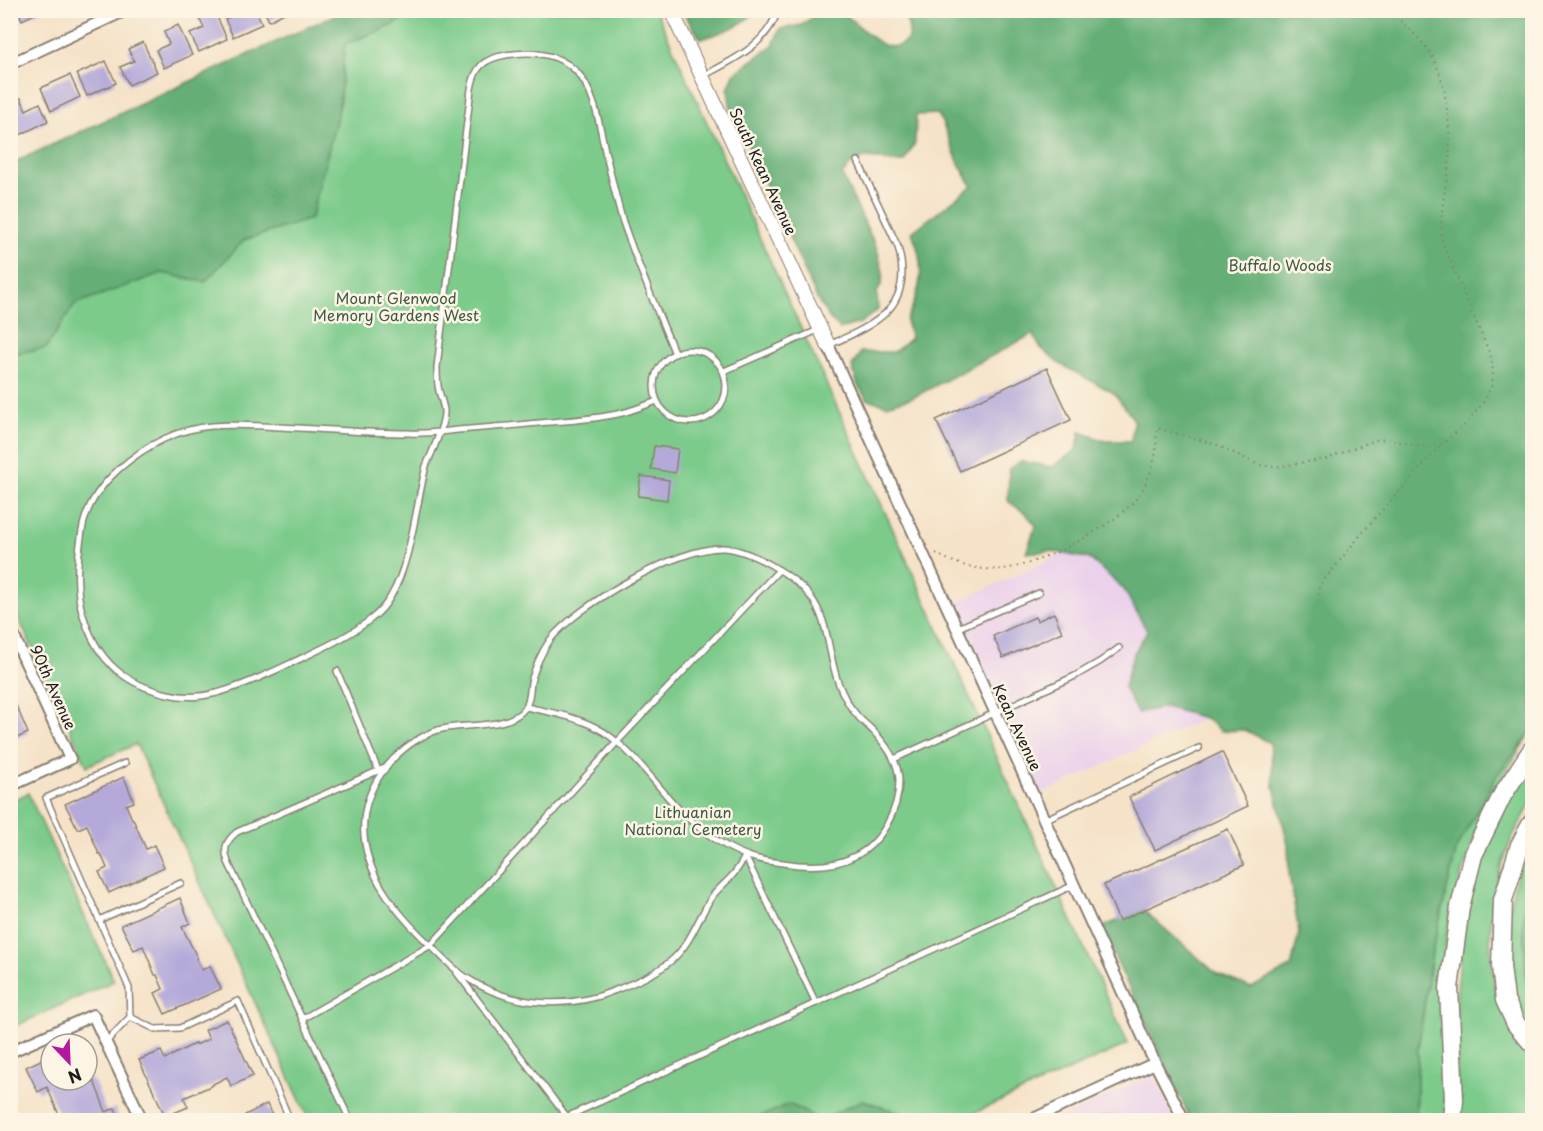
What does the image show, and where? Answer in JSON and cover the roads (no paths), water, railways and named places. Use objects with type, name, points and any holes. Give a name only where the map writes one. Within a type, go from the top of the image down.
[{"type":"highway","points":[[1452,1120],[1454,1100],[1449,988],[1460,907],[1473,855],[1503,795],[1533,750]]},
{"type":"highway","points":[[1533,823],[1520,845],[1503,900],[1501,966],[1505,1000],[1516,1024],[1533,1043]]},
{"type":"street","points":[[10,64],[126,10]]},
{"type":"street","name":"South Kean Avenue","points":[[670,10],[828,345]]},
{"type":"street","name":"Kean Avenue","points":[[828,345],[1155,1063],[1184,1120]]},
{"type":"street","name":"90th Avenue","points":[[10,628],[70,759],[10,786]]},
{"type":"street","points":[[10,1053],[93,1015],[142,1120]]},
{"type":"street","points":[[1031,1120],[1155,1063]]},
{"type":"lane","points":[[701,76],[753,47],[770,27],[778,10]]},
{"type":"lane","points":[[657,401],[606,416],[439,433],[410,434],[212,426],[163,439],[129,460],[107,480],[88,507],[78,552],[77,574],[82,615],[89,635],[107,661],[132,681],[170,695],[192,697],[215,693],[267,674],[319,650],[355,630],[380,611],[396,588],[410,540],[426,466],[439,433],[444,414],[437,381],[437,367],[473,77],[484,62],[507,55],[540,54],[566,63],[584,81],[599,122],[623,221],[675,354]]},
{"type":"lane","points":[[828,345],[865,328],[884,315],[894,300],[903,275],[898,247],[858,161]]},
{"type":"lane","points":[[724,371],[820,329]]},
{"type":"lane","points":[[693,350],[703,352],[712,357],[724,371],[726,392],[722,403],[715,412],[704,419],[681,421],[671,417],[657,401],[654,381],[658,369],[665,360],[675,354],[693,350]]},
{"type":"lane","points":[[526,707],[575,717],[602,731],[636,758],[677,807],[714,838],[745,856],[794,865],[834,864],[850,859],[870,846],[886,824],[896,801],[899,775],[894,759],[884,744],[852,710],[838,682],[821,616],[808,593],[778,570],[750,554],[726,548],[693,552],[641,574],[591,604],[558,631],[547,644],[538,659],[526,707],[522,712],[495,723],[438,730],[405,748],[387,766],[375,783],[364,817],[363,837],[366,854],[375,875],[387,896],[416,931],[452,967],[567,1117]]},
{"type":"lane","points":[[302,1019],[430,945],[778,570]]},
{"type":"lane","points":[[956,628],[1039,593]]},
{"type":"lane","points":[[894,759],[1075,676],[1119,648]]},
{"type":"lane","points":[[337,671],[378,770]]},
{"type":"lane","points":[[1044,820],[1199,748]]},
{"type":"lane","points":[[106,1042],[130,1017],[129,988],[46,798],[125,763]]},
{"type":"lane","points":[[350,1120],[225,854],[227,842],[237,832],[387,766]]},
{"type":"lane","points":[[452,967],[471,981],[496,993],[522,1000],[552,1004],[578,1002],[607,994],[638,981],[671,962],[692,935],[710,899],[731,877],[745,856]]},
{"type":"lane","points":[[745,856],[816,1003]]},
{"type":"lane","points":[[99,920],[181,883]]},
{"type":"lane","points":[[560,1120],[1074,885]]},
{"type":"lane","points":[[130,1017],[155,1029],[180,1028],[238,1001],[290,1120]]},
{"type":"park label","name":"Buffalo Woods","points":[[1280,264]]},
{"type":"park label","name":"Mount Glenwood Memory Gardens West","points":[[396,306]]},
{"type":"park label","name":"Lithuanian National Cemetery","points":[[693,820]]}]
